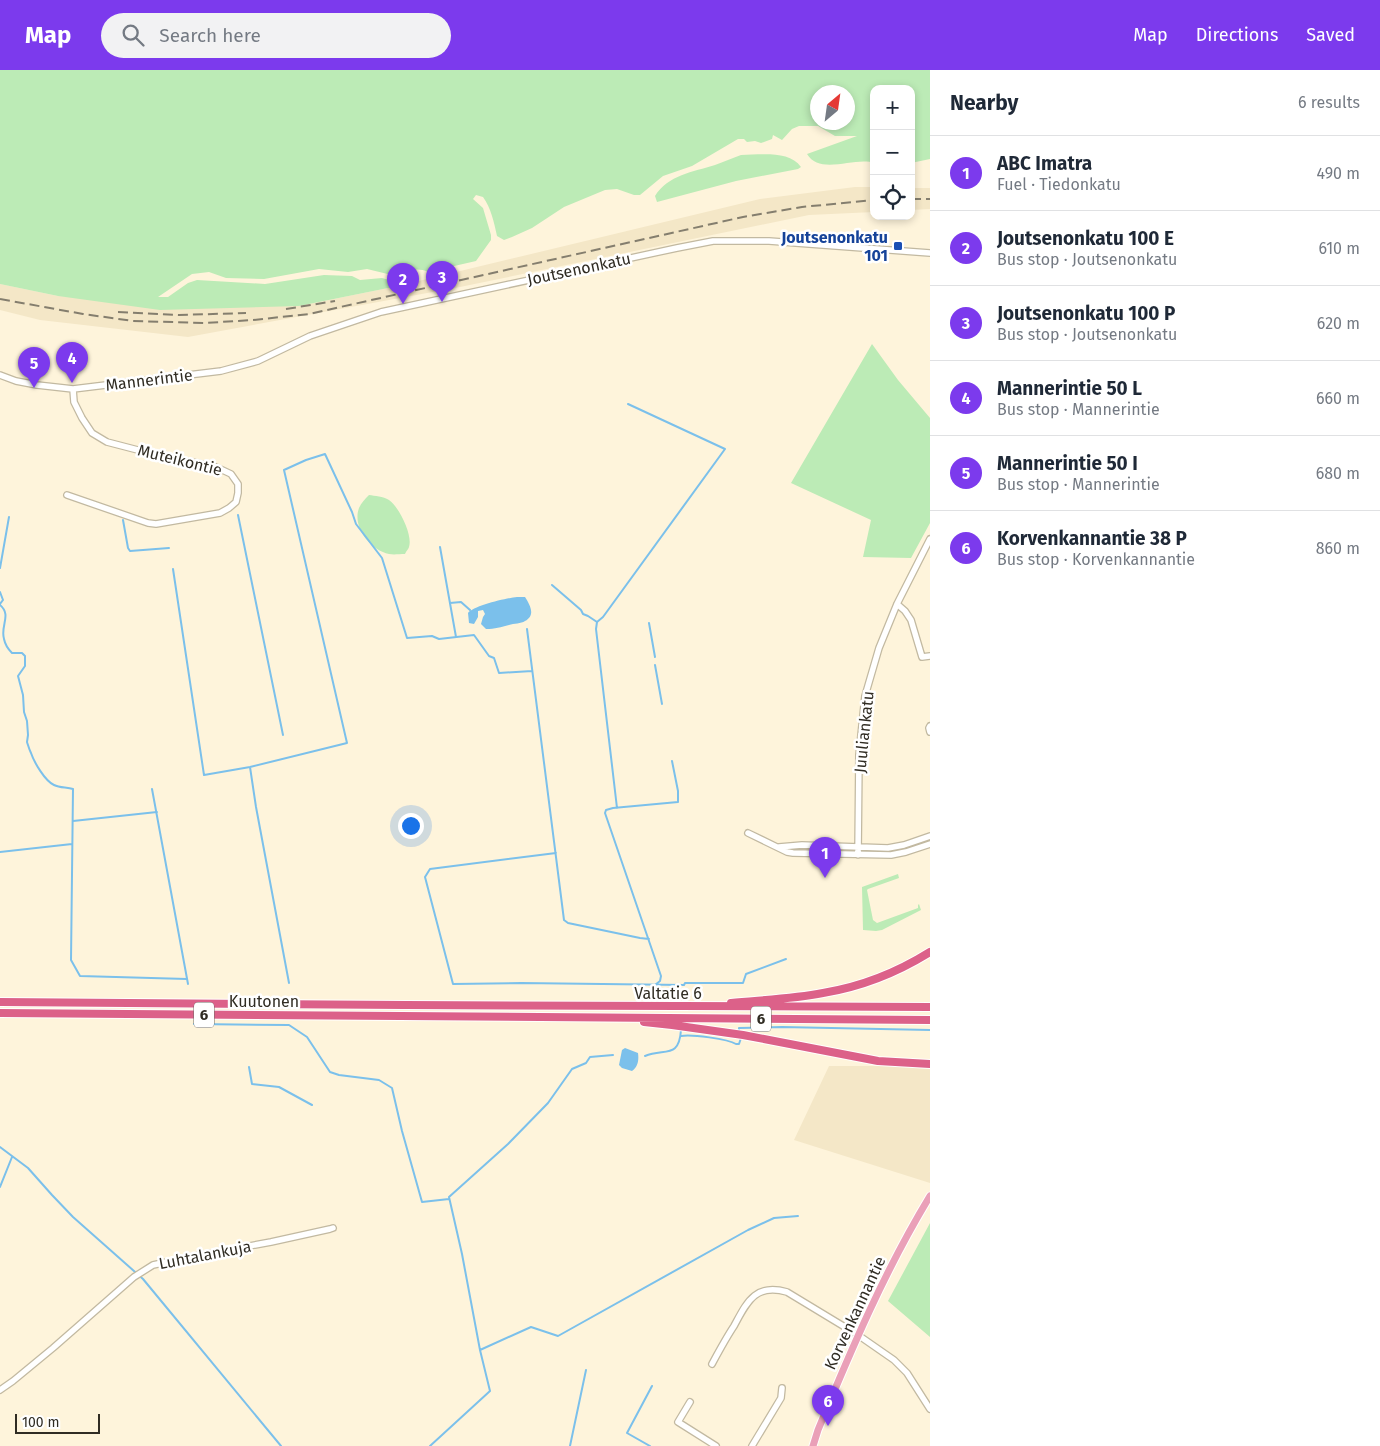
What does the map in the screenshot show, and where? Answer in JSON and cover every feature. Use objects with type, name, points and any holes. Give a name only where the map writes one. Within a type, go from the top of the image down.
[{"type":"highway","points":[[674,1007],[779,999],[824,993],[881,976],[909,964],[930,952]]},
{"type":"highway","name":"Kuutonen","points":[[0,1002],[405,1006]]},
{"type":"highway","name":"Valtatie 6","points":[[405,1006],[930,1007]]},
{"type":"highway","name":"Kuutonen","points":[[0,1014],[408,1016]]},
{"type":"highway","name":"Valtatie 6","points":[[408,1016],[930,1020]]},
{"type":"highway","points":[[592,1018],[709,1030],[870,1060],[930,1064]]},
{"type":"main road","name":"Korvenkannantie","points":[[813,1446],[858,1335],[930,1196]]},
{"type":"street","name":"Joutsenonkatu","points":[[240,367],[330,329],[381,312],[713,241],[769,241],[930,253]]},
{"type":"street","name":"Mannerintie","points":[[0,375],[37,385],[72,389],[240,367]]},
{"type":"street","name":"Muteikontie","points":[[67,494],[148,523],[156,524],[220,513],[236,502],[238,493],[238,484],[231,474],[216,466],[156,455],[107,442],[92,433],[74,402],[72,389]]},
{"type":"street","name":"Juuliankatu","points":[[858,855],[859,755],[865,696],[879,648],[897,604],[930,539]]},
{"type":"street","points":[[897,604],[911,620],[922,657],[930,656]]},
{"type":"street","points":[[930,726],[930,732]]},
{"type":"street","points":[[748,832],[787,852],[793,853],[891,855],[930,844]]},
{"type":"street","points":[[778,847],[802,845],[888,848],[904,845],[930,836]]},
{"type":"street","name":"Luhtalankuja","points":[[0,1390],[53,1348],[134,1276],[153,1265],[190,1256],[288,1239],[333,1228]]},
{"type":"street","points":[[712,1364],[746,1303],[758,1294],[770,1289],[777,1289],[787,1292],[858,1335],[894,1360],[907,1373],[930,1409]]},
{"type":"street","points":[[752,1446],[781,1398],[782,1388]]},
{"type":"street","points":[[690,1402],[678,1422],[716,1446]]},
{"type":"shaded area","points":[[855,187],[870,187],[870,212],[809,215],[460,287],[188,337],[40,320],[0,310],[0,284],[58,296],[299,306],[398,286],[760,199]]},
{"type":"shaded area","points":[[915,188],[930,188],[930,209],[915,210]]},
{"type":"shaded area","points":[[829,1066],[930,1066],[930,1183],[794,1140]]},
{"type":"green space","points":[[0,70],[930,70],[930,159],[915,162],[915,85],[870,85],[870,162],[829,165],[820,164],[813,160],[807,154],[857,136],[835,136],[825,130],[855,130],[855,85],[810,85],[810,126],[799,126],[792,129],[782,140],[773,135],[772,139],[761,143],[738,139],[692,166],[663,176],[640,195],[634,195],[617,189],[605,190],[564,207],[532,228],[504,240],[497,236],[492,215],[486,201],[483,197],[476,195],[473,199],[483,208],[491,240],[476,261],[428,272],[413,270],[400,277],[367,269],[348,272],[319,269],[264,279],[226,278],[209,272],[192,274],[158,297],[168,297],[188,283],[197,280],[265,284],[324,275],[352,276],[360,280],[382,278],[400,283],[398,286],[299,306],[160,310],[58,296],[0,284]]},
{"type":"green space","points":[[765,154],[782,156],[796,162],[801,167],[736,181],[657,202],[655,196],[660,189],[674,179],[741,155]]},
{"type":"green space","points":[[872,344],[898,380],[930,418],[930,523],[911,558],[863,557],[871,520],[791,483]]},
{"type":"green space","points":[[369,495],[389,500],[401,515],[410,542],[405,554],[382,552],[364,537],[358,523],[358,515],[360,506]]},
{"type":"green space","points":[[898,874],[899,878],[867,890],[873,920],[877,923],[918,908],[919,904],[921,910],[882,930],[863,930],[862,887]]},
{"type":"green space","points":[[930,1223],[930,1337],[888,1301]]},
{"type":"water","points":[[525,597],[531,610],[528,619],[523,622],[486,629],[481,624],[485,614],[483,610],[478,611],[478,617],[474,624],[469,623],[468,613],[471,610],[490,603]]},
{"type":"water","points":[[625,1048],[638,1053],[638,1063],[632,1071],[619,1065],[622,1050]]},
{"type":"waterway","points":[[617,808],[596,629],[597,622],[603,617],[725,449],[628,404]]},
{"type":"waterway","points":[[173,569],[204,775],[250,767],[347,743],[284,470],[306,460],[325,454],[356,524],[382,558],[407,638],[432,636],[439,639],[474,635],[489,656],[494,658],[499,673],[532,671]]},
{"type":"waterway","points":[[238,515],[283,735]]},
{"type":"waterway","points":[[0,568],[9,517]]},
{"type":"waterway","points":[[123,520],[130,551],[169,548]]},
{"type":"waterway","points":[[440,547],[456,637]]},
{"type":"waterway","points":[[552,585],[581,610],[583,614],[597,622]]},
{"type":"waterway","points":[[0,592],[3,600],[0,604]]},
{"type":"waterway","points":[[450,603],[461,602],[470,610]]},
{"type":"waterway","points":[[0,605],[5,613],[3,634],[6,645],[12,653],[22,653],[25,656],[25,666],[18,676],[23,695],[24,712],[27,721],[27,742],[30,750],[40,771],[47,780],[59,787],[73,789],[71,960],[80,976],[187,979]]},
{"type":"waterway","points":[[649,623],[655,657]]},
{"type":"waterway","points":[[527,629],[564,920],[568,923],[649,939]]},
{"type":"waterway","points":[[655,665],[662,704]]},
{"type":"waterway","points":[[655,985],[660,981],[661,976],[605,813],[606,810],[613,808],[678,802],[678,791],[672,761]]},
{"type":"waterway","points":[[250,767],[289,983]]},
{"type":"waterway","points":[[152,789],[188,984]]},
{"type":"waterway","points":[[73,821],[157,812]]},
{"type":"waterway","points":[[0,852],[72,844]]},
{"type":"waterway","points":[[556,853],[430,869],[425,877],[453,984],[684,985],[685,983],[743,983],[746,974],[786,959]]},
{"type":"waterway","points":[[194,1024],[289,1025],[307,1037],[330,1072],[339,1075],[379,1080],[392,1088],[422,1202],[449,1199]]},
{"type":"waterway","points":[[739,1030],[739,1028],[782,1027],[930,1030]]},
{"type":"waterway","points":[[645,1056],[674,1049],[680,1039],[681,1030]]},
{"type":"waterway","points":[[681,1036],[709,1037],[736,1044],[739,1044],[741,1038]]},
{"type":"waterway","points":[[430,1446],[490,1391],[449,1197],[508,1144],[548,1103],[572,1069],[586,1063],[590,1057],[613,1055]]},
{"type":"waterway","points":[[249,1067],[252,1084],[279,1087],[312,1105]]},
{"type":"waterway","points":[[0,1147],[28,1168],[73,1217],[143,1279],[281,1446]]},
{"type":"waterway","points":[[0,1187],[12,1157]]},
{"type":"waterway","points":[[480,1350],[531,1327],[558,1336],[748,1230],[774,1218],[798,1216]]},
{"type":"waterway","points":[[570,1446],[586,1370]]},
{"type":"waterway","points":[[650,1446],[627,1433],[652,1386]]},
{"type":"railway","points":[[915,199],[930,199]]},
{"type":"railway","points":[[0,299],[133,321],[205,323],[309,314],[743,217],[802,207],[870,200]]},
{"type":"railway","points":[[286,309],[335,301]]},
{"type":"railway","points":[[118,312],[179,315],[246,313]]},
{"type":"place","name":"Joutsenonkatu 101","points":[[898,246]]},
{"type":"place","name":"Joutsenonkatu 100 P","points":[[442,302]]},
{"type":"place","name":"Joutsenonkatu 100 E","points":[[403,304]]},
{"type":"place","name":"Mannerintie 50 L","points":[[72,383]]},
{"type":"place","name":"Mannerintie 50 I","points":[[34,388]]},
{"type":"place","name":"ABC Imatra","points":[[825,878]]},
{"type":"place","name":"Korvenkannantie 38 P","points":[[828,1426]]}]
